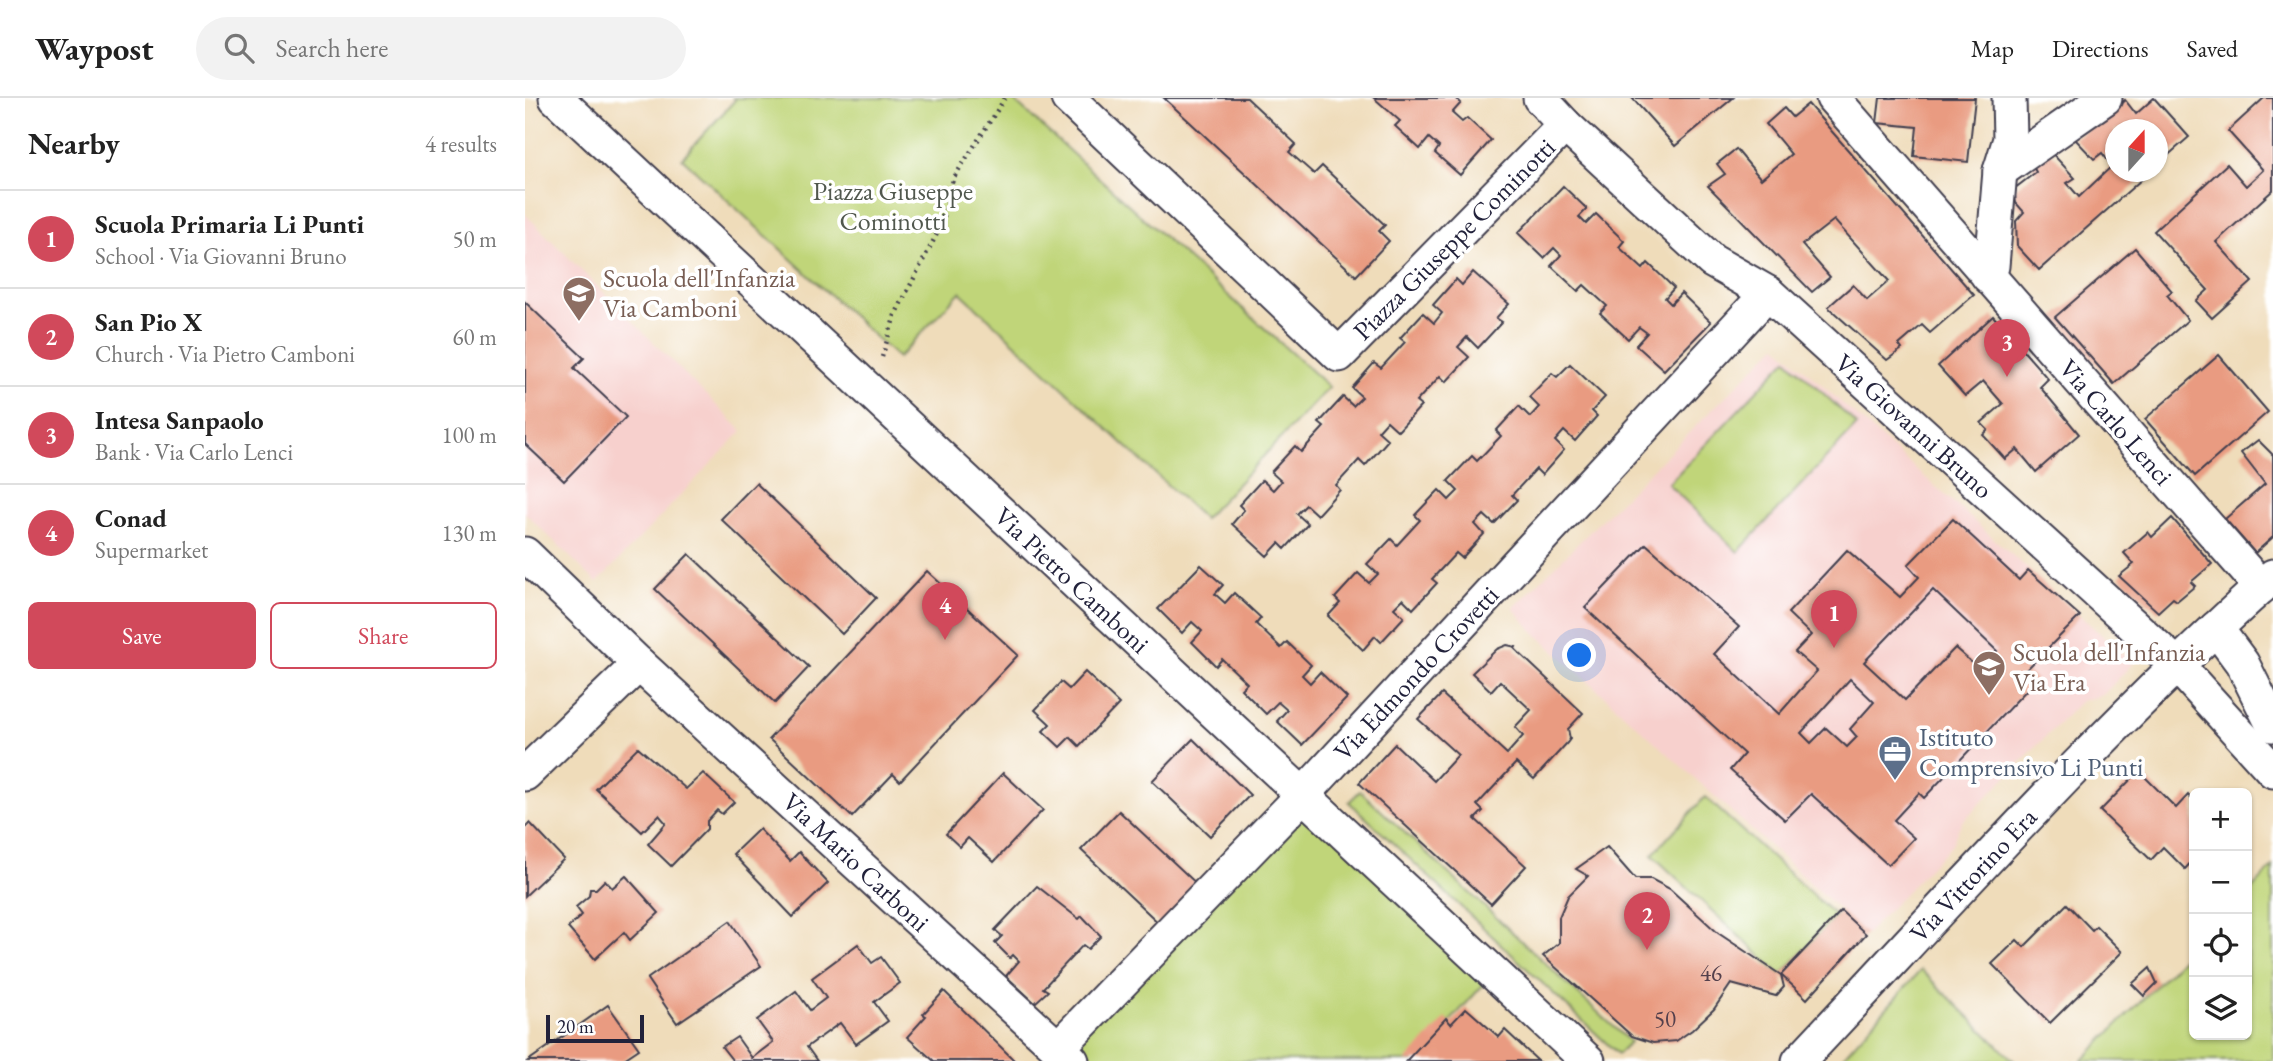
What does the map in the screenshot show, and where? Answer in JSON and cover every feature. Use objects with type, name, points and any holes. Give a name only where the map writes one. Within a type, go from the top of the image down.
[{"type":"street","name":"Via Pietro Camboni","points":[[556,98],[1588,1061]]},
{"type":"street","name":"Piazza Giuseppe Cominotti","points":[[1068,98],[1339,355],[1565,125]]},
{"type":"street","name":"Via Giovanni Bruno","points":[[1540,98],[1565,125],[1712,261],[1768,293],[2178,665],[2273,771]]},
{"type":"street","name":"Via Carlo Lenci","points":[[1833,98],[1988,276],[2267,582]]},
{"type":"street","points":[[1988,276],[1992,266],[2000,171],[2010,139],[2008,98]]},
{"type":"street","points":[[2000,171],[2105,98]]},
{"type":"street","name":"Via Edmondo Crovetti","points":[[1065,1055],[1768,293]]},
{"type":"street","name":"Via Mario Carboni","points":[[525,554],[639,664],[1065,1055]]},
{"type":"street","name":"Via Vittorino Era","points":[[1799,1061],[2051,791],[2216,628],[2267,582]]},
{"type":"street","points":[[2216,628],[2242,663],[2273,725]]},
{"type":"street","points":[[525,774],[639,664]]},
{"type":"path","points":[[876,396],[884,345],[895,315],[942,225],[953,178],[1005,98]]},
{"type":"shaded area","name":"Scuola dell'Infanzia Via Camboni","points":[[525,214],[742,431],[597,583],[525,513]]},
{"type":"shaded area","points":[[1777,345],[2133,663],[2103,695],[2081,701],[1961,823],[1952,844],[1866,934],[1535,633],[1513,608]]},
{"type":"green space","name":"Piazza Giuseppe Cominotti","points":[[733,98],[1011,98],[1329,387],[1204,519],[960,292],[898,358],[682,158],[735,100]]},
{"type":"green space","points":[[1787,359],[1857,425],[1738,552],[1668,484]]},
{"type":"green space","points":[[1360,791],[1630,1042],[1618,1054],[1349,802]]},
{"type":"green space","points":[[1302,796],[1494,973],[1414,1061],[1072,1061],[1058,1048]]},
{"type":"green space","points":[[1705,797],[1836,916],[1781,975],[1652,855]]},
{"type":"green space","points":[[2273,867],[2273,1061],[2082,1061],[2189,952],[2189,1040],[2252,1040],[2252,889]]},
{"type":"green space","points":[[1921,970],[2014,1061],[1839,1061]]},
{"type":"building","points":[[1164,98],[1247,98],[1296,144],[1289,152],[1314,174],[1322,166],[1385,225],[1379,231],[1389,241],[1356,276]]},
{"type":"building","points":[[1374,98],[1456,98],[1461,103],[1452,113],[1462,122],[1467,118],[1491,140],[1460,175],[1435,153],[1439,147],[1429,138],[1420,149],[1395,126],[1400,121]]},
{"type":"building","points":[[1632,98],[1733,98],[1675,146]]},
{"type":"building","points":[[1880,98],[1975,98],[1968,162],[1914,156],[1917,127],[1877,123]]},
{"type":"building","points":[[2154,98],[2189,137],[2168,155],[2168,119],[2105,119],[2105,157],[2102,153],[2094,159],[2074,138],[2125,100],[2136,114]]},
{"type":"building","points":[[2264,98],[2273,98],[2273,190],[2216,242],[2252,282],[2212,318],[2196,301],[2208,290],[2154,231],[2227,164],[2246,186],[2263,170],[2228,131]]},
{"type":"building","points":[[1808,104],[1974,295],[1930,333],[1922,325],[1899,345],[1902,349],[1887,360],[1828,307],[1853,285],[1867,300],[1889,281],[1834,220],[1802,245],[1830,277],[1812,292],[1708,186],[1725,174],[1717,164],[1736,149],[1761,179],[1791,154],[1766,124],[1784,108],[1792,117]]},
{"type":"building","points":[[2050,151],[2075,178],[2067,183],[2079,197],[2105,173],[2105,182],[2139,182],[2039,270],[2017,246],[2016,221],[2024,212],[2016,203],[2014,189],[2036,172],[2032,165]]},
{"type":"building","points":[[1563,186],[1587,209],[1579,217],[1586,224],[1596,214],[1624,241],[1619,247],[1643,269],[1648,263],[1674,288],[1665,298],[1671,304],[1681,293],[1711,322],[1664,370],[1636,345],[1647,333],[1639,327],[1628,339],[1600,313],[1607,306],[1584,285],[1578,291],[1551,266],[1561,255],[1554,248],[1544,258],[1518,233]]},
{"type":"building","points":[[2135,248],[2172,291],[2167,295],[2188,320],[2114,384],[2055,317]]},
{"type":"building","points":[[1473,272],[1509,304],[1496,318],[1502,322],[1478,348],[1467,337],[1458,347],[1469,357],[1446,382],[1440,376],[1416,402],[1421,406],[1398,431],[1387,421],[1378,431],[1388,440],[1365,466],[1359,460],[1336,485],[1340,490],[1317,515],[1306,505],[1297,514],[1308,524],[1285,549],[1279,543],[1267,556],[1232,524],[1244,510],[1239,505],[1262,480],[1273,490],[1281,481],[1271,472],[1295,446],[1301,452],[1324,427],[1319,423],[1343,397],[1353,406],[1362,397],[1352,388],[1374,363],[1381,368],[1405,342],[1400,338],[1423,313],[1434,323],[1442,313],[1433,305],[1456,279],[1462,285]]},
{"type":"building","points":[[525,302],[584,358],[574,368],[626,417],[564,481],[525,444]]},
{"type":"building","points":[[1993,316],[2048,379],[2040,387],[2079,434],[2036,472],[2017,449],[2005,459],[1983,435],[1988,430],[1981,423],[2003,404],[1983,381],[1965,396],[1938,366]]},
{"type":"building","points":[[2219,355],[2268,412],[2195,476],[2145,419]]},
{"type":"building","points":[[1570,364],[1605,397],[1592,411],[1597,416],[1575,441],[1564,431],[1555,441],[1564,450],[1542,475],[1536,469],[1512,495],[1517,500],[1494,524],[1484,515],[1475,524],[1484,534],[1462,558],[1456,553],[1432,579],[1437,583],[1413,609],[1403,599],[1394,608],[1404,617],[1381,642],[1375,636],[1363,650],[1328,616],[1340,603],[1335,598],[1358,573],[1369,583],[1378,574],[1367,564],[1391,539],[1397,545],[1420,520],[1415,515],[1439,490],[1449,500],[1458,491],[1448,481],[1472,456],[1477,461],[1501,436],[1496,431],[1519,406],[1530,417],[1539,407],[1529,397],[1552,373],[1557,377]]},
{"type":"building","points":[[2258,440],[2273,455],[2273,537],[2255,553],[2225,519],[2265,484],[2241,453]]},
{"type":"building","points":[[756,483],[876,598],[842,634],[721,519]]},
{"type":"building","points":[[2172,518],[2212,564],[2191,582],[2195,586],[2177,601],[2173,598],[2158,612],[2119,576],[2134,564],[2124,553],[2148,532],[2152,537]]},
{"type":"building","points":[[1953,519],[2019,580],[2028,570],[2080,616],[2026,670],[2036,680],[1924,798],[1919,793],[1894,820],[1914,838],[1888,865],[1811,794],[1785,820],[1730,770],[1744,754],[1585,608],[1646,544],[1739,627],[1714,654],[1779,714],[1817,671],[1795,652],[1811,635],[1788,613],[1847,550],[1900,597],[1919,577],[1908,565]],"holes":[[[1933,590],[1997,651],[1979,669],[1955,648],[1905,700],[1864,662]],[[1850,679],[1874,702],[1850,729],[1857,737],[1847,747],[1826,728],[1811,743],[1801,733]]]},
{"type":"building","points":[[689,554],[809,667],[775,703],[655,589]]},
{"type":"building","points":[[1201,565],[1223,585],[1215,594],[1225,603],[1234,593],[1261,618],[1256,624],[1281,648],[1287,642],[1311,665],[1302,675],[1310,683],[1320,672],[1347,698],[1302,745],[1277,721],[1287,710],[1278,702],[1266,714],[1241,689],[1247,683],[1222,659],[1216,666],[1192,642],[1202,631],[1192,622],[1182,633],[1158,609]]},
{"type":"building","points":[[927,571],[1018,655],[900,781],[893,774],[852,817],[769,739]]},
{"type":"building","points":[[1507,645],[1516,647],[1515,649],[1583,713],[1568,729],[1570,739],[1534,779],[1516,763],[1477,805],[1483,811],[1475,819],[1526,866],[1491,904],[1359,783],[1395,744],[1434,781],[1458,755],[1418,719],[1442,694],[1507,754],[1523,736],[1515,727],[1531,710],[1500,681],[1491,691],[1472,673],[1497,649]]},
{"type":"building","points":[[1085,672],[1119,704],[1079,746],[1070,737],[1060,747],[1043,731],[1050,724],[1035,710],[1061,682],[1069,689]]},
{"type":"building","points":[[1193,739],[1250,795],[1210,836],[1152,781]]},
{"type":"building","points":[[638,747],[686,789],[703,773],[734,802],[722,814],[717,810],[707,821],[707,829],[671,866],[648,844],[666,823],[659,815],[642,832],[596,789]]},
{"type":"building","points":[[2139,771],[2176,808],[2188,795],[2189,865],[2185,869],[2163,847],[2151,860],[2100,811]]},
{"type":"building","points":[[1003,773],[1043,810],[994,862],[968,838],[960,847],[946,834]]},
{"type":"building","points":[[1119,811],[1201,888],[1163,927],[1081,850]]},
{"type":"building","points":[[530,823],[564,859],[525,896],[525,828]]},
{"type":"building","points":[[759,829],[790,861],[799,852],[828,883],[793,917],[733,854]]},
{"type":"building","points":[[1607,847],[1635,879],[1651,879],[1670,889],[1718,933],[1781,975],[1784,987],[1776,996],[1731,984],[1714,1009],[1676,1041],[1653,1043],[1632,1036],[1543,956],[1559,943],[1559,917],[1568,896],[1588,876],[1576,869]]},
{"type":"building","points":[[626,876],[659,913],[630,940],[624,932],[595,959],[568,928],[582,915],[576,907],[589,896],[590,889],[596,889],[605,880],[612,888]]},
{"type":"building","points":[[1037,886],[1079,919],[1082,916],[1101,936],[1088,949],[1083,945],[1043,988],[1048,991],[1035,1003],[1006,976],[1019,961],[1013,955],[1010,958],[995,943],[1002,936],[995,930]]},
{"type":"building","points":[[2067,904],[2092,930],[2096,926],[2122,952],[2050,1023],[1992,964],[2017,940],[2024,947]]},
{"type":"building","points":[[1841,911],[1866,934],[1807,999],[1781,975]]},
{"type":"building","points":[[730,921],[761,966],[677,1023],[647,979]]},
{"type":"building","points":[[858,944],[872,963],[881,957],[900,983],[874,1002],[888,1021],[856,1044],[840,1023],[807,1047],[817,1061],[733,1061],[722,1047],[737,1037],[752,1058],[773,1042],[757,1020],[796,991],[810,1010],[826,998],[812,978]]},
{"type":"building","points":[[2150,968],[2157,983],[2144,996],[2132,984]]},
{"type":"building","points":[[944,991],[1015,1061],[934,1061],[907,1037]]},
{"type":"building","points":[[608,1005],[639,1049],[621,1061],[528,1061]]},
{"type":"building","points":[[1466,1008],[1499,1037],[1505,1030],[1538,1061],[1406,1061],[1446,1018],[1451,1024]]},
{"type":"place","name":"Scuola dell'Infanzia Via Camboni","points":[[579,323]]},
{"type":"place","name":"Intesa Sanpaolo","points":[[2007,377]]},
{"type":"place","name":"Conad","points":[[945,640]]},
{"type":"place","name":"Scuola Primaria Li Punti","points":[[1834,648]]},
{"type":"place","name":"Scuola dell'Infanzia Via Era","points":[[1989,697]]},
{"type":"place","name":"Istituto Comprensivo Li Punti","points":[[1895,782]]},
{"type":"place","name":"San Pio X","points":[[1647,950]]}]
